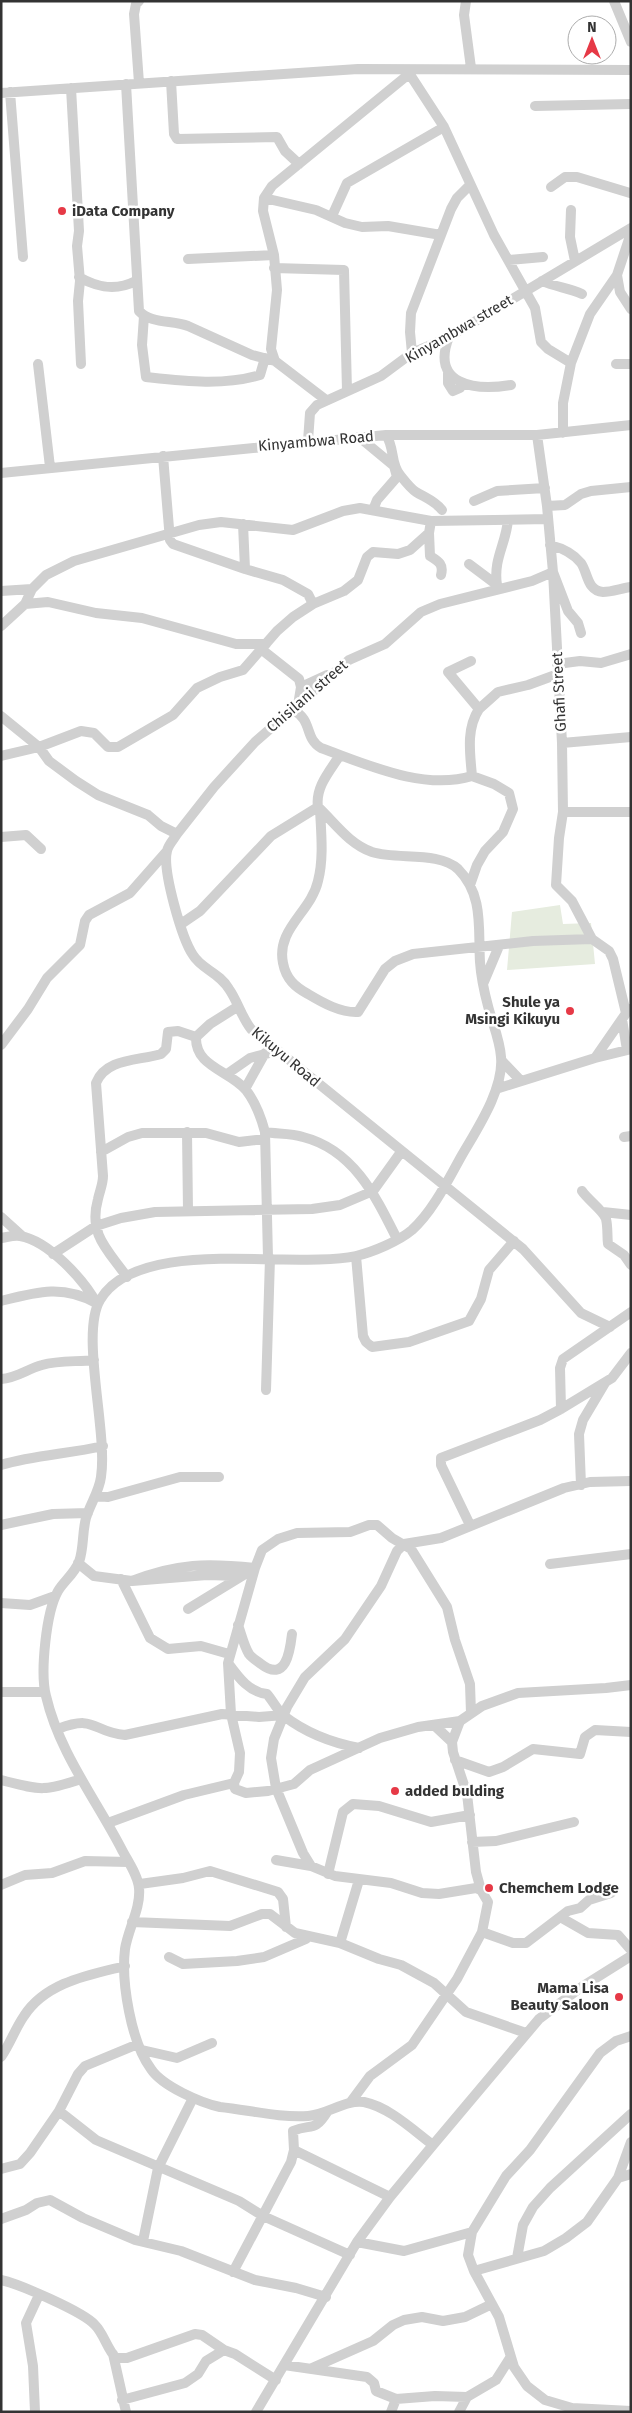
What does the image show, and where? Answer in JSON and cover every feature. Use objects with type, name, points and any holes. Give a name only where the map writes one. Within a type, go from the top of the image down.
[{"type":"street","points":[[139,1],[136,4],[134,14],[139,83]]},
{"type":"street","points":[[466,1],[464,15],[470,68]]},
{"type":"street","points":[[614,1],[631,42]]},
{"type":"street","points":[[23,257],[6,92],[340,70],[408,71],[470,68],[631,70]]},
{"type":"street","points":[[408,71],[444,127],[470,185],[526,290],[538,316],[541,342],[548,349],[570,363]]},
{"type":"street","points":[[144,316],[142,345],[146,377],[184,381],[249,378],[260,375],[270,360],[277,290],[274,255],[263,211],[264,198],[272,186],[408,71]]},
{"type":"street","points":[[171,81],[174,134],[177,139],[246,139],[273,136],[277,138],[285,151],[299,164]]},
{"type":"street","points":[[126,84],[139,312],[144,316],[188,326],[252,355],[270,360],[326,400]]},
{"type":"street","points":[[71,88],[81,364]]},
{"type":"street","points":[[536,106],[631,104]]},
{"type":"street","points":[[332,216],[347,183],[444,127]]},
{"type":"street","points":[[551,187],[565,177],[577,176],[630,193]]},
{"type":"street","points":[[412,352],[411,313],[457,198],[470,185]]},
{"type":"street","points":[[631,189],[631,202]]},
{"type":"street","points":[[264,198],[332,216],[345,223],[362,227],[388,226],[441,235]]},
{"type":"street","points":[[571,210],[570,237],[575,261]]},
{"type":"street","name":"Kinyambwa street","points":[[308,441],[310,413],[317,405],[381,376],[412,352],[449,337],[631,228]]},
{"type":"street","points":[[563,433],[563,403],[570,363],[590,314],[617,275],[631,232]]},
{"type":"street","points":[[188,259],[274,255]]},
{"type":"street","points":[[509,260],[542,257]]},
{"type":"street","points":[[274,268],[344,270],[347,391]]},
{"type":"street","points":[[617,275],[620,292],[631,309]]},
{"type":"street","points":[[79,277],[90,283],[113,288],[121,288],[136,281]]},
{"type":"street","points":[[542,281],[555,286],[570,288],[582,294]]},
{"type":"street","points":[[449,337],[445,346],[444,361],[448,373],[448,383],[453,391],[460,388],[463,383],[490,388],[511,385]]},
{"type":"street","points":[[38,364],[50,467]]},
{"type":"street","points":[[616,364],[631,364]]},
{"type":"street","name":"Kinyambwa Road","points":[[1,473],[359,437],[386,435],[537,435],[631,425]]},
{"type":"street","points":[[373,510],[377,500],[397,477],[392,448],[386,435]]},
{"type":"street","points":[[537,435],[545,488],[553,572],[568,611],[578,623],[581,633]]},
{"type":"street","points":[[359,437],[394,466],[415,491],[435,502],[442,510]]},
{"type":"street","points":[[163,456],[170,540],[173,544],[283,580],[308,594],[312,604]]},
{"type":"street","points":[[547,506],[565,505],[581,494],[591,491],[631,487]]},
{"type":"street","points":[[474,501],[497,491],[545,488]]},
{"type":"street","points":[[1,626],[24,604],[32,589],[46,576],[74,561],[170,533],[221,522],[293,530],[343,511],[360,508],[430,521],[548,519]]},
{"type":"street","points":[[469,564],[497,585],[497,560],[503,544],[508,520]]},
{"type":"street","points":[[430,521],[428,534],[430,556],[440,563],[443,569],[441,575]]},
{"type":"street","points":[[243,524],[245,569]]},
{"type":"street","points":[[1,756],[39,747],[88,730],[94,733],[108,747],[118,747],[174,715],[197,688],[220,676],[242,670],[293,617],[312,604],[344,591],[358,580],[367,557],[373,552],[398,554],[410,550],[428,534]]},
{"type":"street","points":[[550,545],[565,550],[578,560],[589,583],[598,591],[604,592],[631,587]]},
{"type":"street","name":"Ghafi Street","points":[[553,572],[562,743],[563,812],[556,885],[572,902],[592,939],[609,951],[613,959],[626,1013],[629,1050]]},
{"type":"street","name":"Chisilani street","points":[[177,834],[214,787],[255,742],[349,660],[385,644],[421,612],[458,599],[532,581],[553,572]]},
{"type":"street","points":[[1,591],[32,589]]},
{"type":"street","points":[[24,604],[48,602],[96,613],[142,618],[236,644],[264,647],[299,679],[301,687],[295,708],[304,718],[315,744],[340,755],[415,778],[461,780],[472,776],[494,784],[509,793],[513,809],[503,832],[485,851],[470,885]]},
{"type":"street","points":[[472,776],[470,734],[472,720],[479,709],[498,692],[528,685],[558,669],[580,661],[600,663],[631,654]]},
{"type":"street","points":[[471,661],[448,672],[479,709]]},
{"type":"street","points":[[301,687],[334,673]]},
{"type":"street","points":[[1,716],[39,747],[49,762],[92,791],[148,815],[161,826],[177,834],[167,851],[130,893],[89,915],[84,921],[80,945],[48,978],[1,1045]]},
{"type":"street","points":[[562,743],[631,737]]},
{"type":"street","points":[[340,755],[317,794],[321,859],[318,882],[285,935],[282,945],[284,972],[291,983],[334,1007],[358,1012],[386,969],[395,961],[412,954],[496,946],[533,940],[592,939]]},
{"type":"street","points":[[319,808],[352,842],[362,847],[389,855],[439,859],[455,866],[470,885],[481,922],[496,946]]},
{"type":"street","points":[[181,924],[200,911],[271,836],[319,808]]},
{"type":"street","points":[[563,812],[631,812]]},
{"type":"street","points":[[1,838],[26,835],[40,849]]},
{"type":"street","name":"Kikuyu Road","points":[[167,851],[172,898],[192,954],[199,963],[216,973],[230,989],[237,1008],[251,1029],[514,1241],[582,1313],[610,1327]]},
{"type":"street","points":[[433,2145],[391,2115],[366,2103],[350,2103],[327,2112],[306,2116],[273,2114],[207,2104],[193,2098],[160,2078],[151,2070],[140,2047],[127,1999],[125,1966],[125,1950],[139,1896],[140,1884],[108,1823],[70,1762],[45,1692],[44,1658],[55,1596],[78,1563],[88,1513],[101,1477],[103,1446],[94,1360],[94,1329],[97,1304],[113,1285],[152,1266],[174,1262],[356,1256],[397,1239],[413,1229],[444,1186],[472,1137],[496,1089],[502,1061],[483,985],[479,947],[481,922]]},
{"type":"street","points":[[483,985],[496,946]]},
{"type":"street","points":[[237,1008],[210,1024],[196,1037],[196,1046],[200,1056],[245,1089],[256,1104],[265,1136],[269,1258],[266,1390]]},
{"type":"street","points":[[596,1058],[626,1013]]},
{"type":"street","points":[[127,1277],[105,1250],[96,1226],[98,1198],[103,1186],[96,1083],[99,1074],[113,1065],[161,1054],[166,1049],[168,1032],[178,1031],[196,1037]]},
{"type":"street","points":[[496,1089],[596,1058],[629,1050]]},
{"type":"street","points":[[227,1074],[250,1058],[277,1051]]},
{"type":"street","points":[[245,1089],[265,1053]]},
{"type":"street","points":[[502,1061],[521,1081]]},
{"type":"street","points":[[186,1132],[188,1211]]},
{"type":"street","points":[[101,1152],[128,1137],[142,1133],[206,1133],[239,1142],[265,1136],[302,1136],[320,1142],[345,1159],[373,1191],[397,1239]]},
{"type":"street","points":[[54,1254],[96,1226],[121,1218],[155,1212],[266,1210],[340,1205],[373,1191],[402,1152]]},
{"type":"street","points":[[582,1191],[588,1201],[603,1212],[631,1215]]},
{"type":"street","points":[[603,1212],[606,1219],[608,1244],[624,1255],[631,1265]]},
{"type":"street","points":[[1,1217],[22,1236],[54,1254],[82,1281],[97,1304]]},
{"type":"street","points":[[1,1238],[22,1236]]},
{"type":"street","points":[[356,1256],[358,1293],[364,1339],[372,1347],[397,1345],[469,1321],[481,1299],[489,1270],[514,1241]]},
{"type":"street","points":[[1,1301],[47,1290],[82,1295],[97,1304]]},
{"type":"street","points":[[561,1409],[561,1363],[568,1356],[631,1312]]},
{"type":"street","points":[[470,1525],[441,1465],[441,1458],[540,1420],[561,1409],[605,1383],[620,1370],[631,1353]]},
{"type":"street","points":[[1,1379],[20,1376],[32,1368],[45,1364],[94,1360]]},
{"type":"street","points":[[581,1485],[579,1434],[583,1420],[605,1383]]},
{"type":"street","points":[[1,1465],[26,1458],[67,1454],[103,1446]]},
{"type":"street","points":[[95,1496],[108,1497],[180,1477],[219,1477]]},
{"type":"street","points":[[311,1866],[303,1853],[276,1788],[272,1773],[272,1751],[286,1707],[305,1677],[345,1640],[381,1586],[396,1551],[404,1544],[441,1538],[564,1488],[603,1481],[631,1481]]},
{"type":"street","points":[[1,1525],[53,1514],[88,1513]]},
{"type":"street","points":[[470,1713],[470,1684],[455,1640],[447,1607],[416,1556],[404,1544],[392,1538],[380,1526],[373,1524],[350,1532],[297,1532],[262,1550],[228,1659],[231,1714],[240,1753],[239,1772],[234,1783],[235,1789],[246,1793],[268,1791],[294,1784],[310,1770],[395,1732],[460,1721],[482,1706],[518,1693],[631,1685]]},
{"type":"street","points":[[550,1564],[631,1554]]},
{"type":"street","points":[[78,1563],[94,1576],[132,1581],[207,1575],[239,1576],[255,1568]]},
{"type":"street","points":[[132,1581],[155,1571],[194,1564],[255,1568]]},
{"type":"street","points":[[188,1609],[231,1583],[239,1576]]},
{"type":"street","points":[[121,1579],[150,1638],[168,1649],[201,1646],[228,1659],[248,1686],[258,1692],[267,1694],[284,1715],[338,1745],[359,1748]]},
{"type":"street","points":[[1,1603],[30,1605],[55,1596]]},
{"type":"street","points":[[238,1624],[249,1654],[266,1668],[281,1668],[286,1661],[292,1634]]},
{"type":"street","points":[[1,1692],[45,1692]]},
{"type":"street","points":[[58,1729],[75,1722],[90,1722],[116,1734],[125,1735],[171,1724],[231,1714],[259,1717],[284,1715]]},
{"type":"street","points":[[350,2103],[370,2076],[412,2045],[447,1993],[482,1932],[488,1902],[476,1872],[470,1815],[452,1742],[460,1721]]},
{"type":"street","points":[[435,1726],[452,1742]]},
{"type":"street","points":[[455,1760],[482,1771],[495,1771],[533,1749],[580,1754],[585,1737],[595,1730],[631,1732]]},
{"type":"street","points":[[1,1780],[42,1790],[56,1788],[81,1779]]},
{"type":"street","points":[[108,1823],[178,1797],[234,1783]]},
{"type":"street","points":[[328,1874],[343,1812],[353,1804],[378,1806],[431,1822],[470,1815]]},
{"type":"street","points":[[472,1842],[496,1842],[574,1822]]},
{"type":"street","points":[[276,1860],[311,1866],[328,1874],[359,1880],[391,1883],[429,1894],[476,1888],[482,1890]]},
{"type":"street","points":[[1,1885],[24,1875],[52,1872],[85,1862],[128,1862]]},
{"type":"street","points":[[140,1884],[183,1878],[210,1871],[220,1872],[278,1892],[283,1899],[286,1927]]},
{"type":"street","points":[[340,1943],[359,1880]]},
{"type":"street","points":[[482,1932],[519,1945],[526,1943],[568,1911],[580,1908],[589,1900],[612,1893]]},
{"type":"street","points":[[132,1922],[230,1926],[262,1914],[270,1914],[295,1933],[340,1943],[378,1959],[401,1965],[447,1993],[452,2001],[466,2012],[526,2032]]},
{"type":"street","points":[[560,1917],[588,1933],[618,1935],[631,1950]]},
{"type":"street","points":[[169,1956],[182,1964],[237,1961],[264,1957],[306,1940],[308,1936]]},
{"type":"street","points":[[256,2412],[357,2242],[390,2197],[538,2019],[580,1988],[631,1956]]},
{"type":"street","points":[[1,2057],[24,2016],[47,1991],[70,1981],[125,1966]]},
{"type":"street","points":[[631,2036],[616,2041],[592,2062],[530,2150],[496,2190],[472,2232],[468,2255],[501,2324],[510,2358],[519,2376],[536,2395],[586,2411],[631,2411]]},
{"type":"street","points":[[1,2169],[20,2164],[30,2153],[59,2111],[75,2079],[85,2066],[140,2047],[177,2058],[212,2043]]},
{"type":"street","points":[[143,2241],[158,2168],[193,2098]]},
{"type":"street","points":[[59,2111],[96,2140],[158,2168],[240,2201],[263,2216],[350,2255]]},
{"type":"street","points":[[233,2272],[291,2162],[294,2150],[293,2131],[320,2124],[327,2112]]},
{"type":"street","points":[[517,2258],[523,2226],[533,2207],[550,2188],[631,2114]]},
{"type":"street","points":[[474,2271],[544,2251],[587,2222],[618,2178],[631,2142]]},
{"type":"street","points":[[294,2150],[390,2197]]},
{"type":"street","points":[[618,2178],[631,2174]]},
{"type":"street","points":[[1,2219],[26,2210],[37,2202],[50,2200],[83,2218],[134,2240],[181,2251],[254,2280],[296,2288],[326,2297]]},
{"type":"street","points":[[357,2242],[404,2251],[472,2232]]},
{"type":"street","points":[[1,2280],[40,2295],[90,2321],[100,2331],[116,2358],[127,2358],[195,2334],[202,2335],[276,2380]]},
{"type":"street","points":[[35,2412],[33,2366],[26,2324],[40,2295]]},
{"type":"street","points":[[312,2368],[373,2341],[393,2325],[404,2320],[422,2317],[443,2321],[465,2317],[492,2304]]},
{"type":"street","points":[[122,2400],[184,2383],[198,2374],[206,2361],[224,2350]]},
{"type":"street","points":[[113,2354],[126,2412]]},
{"type":"street","points":[[459,2412],[467,2397],[496,2380],[510,2358]]},
{"type":"street","points":[[284,2365],[367,2376],[374,2383],[376,2391],[396,2399],[423,2396],[467,2397]]},
{"type":"street","points":[[391,2412],[396,2399]]},
{"type":"shaded area","points":[[560,905],[563,924],[591,923],[595,964],[507,970],[512,912]]},
{"type":"place","name":"iData Company","points":[[62,211]]},
{"type":"place","name":"Shule ya Msingi Kikuyu","points":[[570,1011]]},
{"type":"place","name":"added bulding","points":[[395,1791]]},
{"type":"place","name":"Chemchem Lodge","points":[[489,1888]]},
{"type":"place","name":"Mama Lisa Beauty Saloon","points":[[619,1997]]}]
